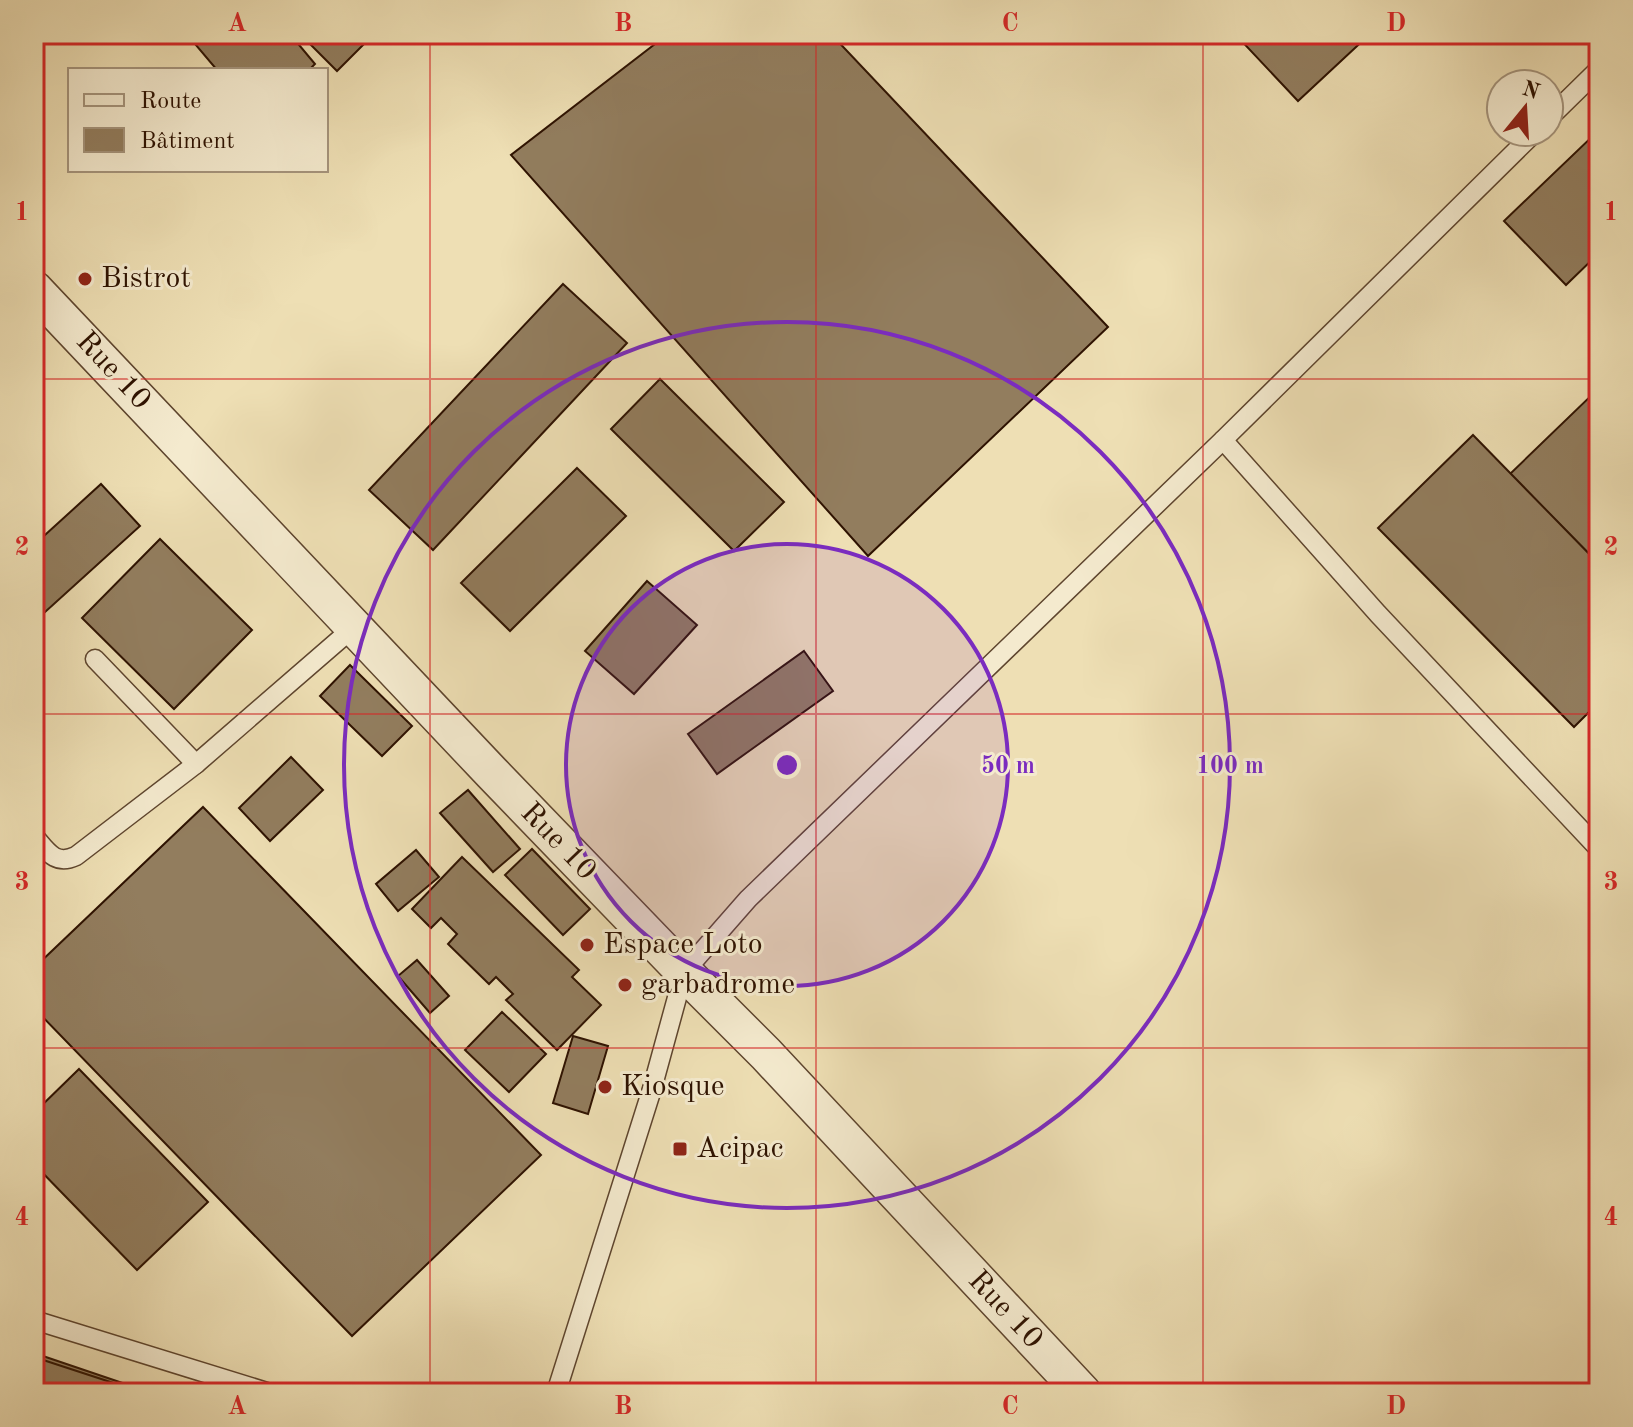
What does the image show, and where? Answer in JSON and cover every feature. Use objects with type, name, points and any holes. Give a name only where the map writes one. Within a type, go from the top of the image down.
[{"type":"street","name":"Rue 10","points":[[34,289],[684,972],[766,1054],[1083,1393]]},
{"type":"lane","points":[[1565,102],[1599,69]]},
{"type":"lane","points":[[556,1393],[652,1089],[684,972],[748,899],[1223,440],[1519,148]]},
{"type":"lane","points":[[1223,440],[1378,614],[1599,849]]},
{"type":"lane","points":[[34,836],[58,859],[66,861],[76,856],[196,764],[354,627]]},
{"type":"lane","points":[[95,659],[196,764]]},
{"type":"lane","points":[[34,1320],[270,1393]]},
{"type":"building","points":[[208,34],[290,34],[315,64],[311,68],[215,68],[195,44]]},
{"type":"building","points":[[300,34],[374,34],[337,71]]},
{"type":"building","points":[[668,34],[831,34],[1108,327],[868,556],[511,155]]},
{"type":"building","points":[[1235,34],[1370,34],[1298,101]]},
{"type":"building","points":[[1599,130],[1599,253],[1566,285],[1504,221]]},
{"type":"building","points":[[563,284],[627,343],[433,550],[369,490]]},
{"type":"building","points":[[660,379],[784,502],[734,551],[611,429]]},
{"type":"building","points":[[1599,388],[1599,564],[1510,474]]},
{"type":"building","points":[[1473,435],[1599,564],[1599,702],[1574,727],[1378,528]]},
{"type":"building","points":[[577,468],[626,516],[510,631],[461,583]]},
{"type":"building","points":[[101,484],[140,526],[34,622],[34,545]]},
{"type":"building","points":[[160,539],[252,630],[174,709],[82,618]]},
{"type":"building","points":[[647,581],[697,625],[634,694],[585,651]]},
{"type":"building","points":[[804,651],[833,691],[717,774],[688,734]]},
{"type":"building","points":[[350,665],[412,726],[382,756],[320,696]]},
{"type":"building","points":[[291,757],[323,790],[270,841],[239,808]]},
{"type":"building","points":[[468,790],[520,849],[493,872],[440,813]]},
{"type":"building","points":[[203,807],[541,1155],[352,1336],[34,1008],[34,968]]},
{"type":"building","points":[[532,849],[590,909],[563,935],[505,875]]},
{"type":"building","points":[[416,850],[439,877],[398,911],[376,884]]},
{"type":"building","points":[[462,857],[579,970],[572,977],[601,1005],[557,1050],[506,1000],[513,994],[496,977],[489,984],[448,944],[457,934],[441,918],[431,928],[412,909]]},
{"type":"building","points":[[417,960],[449,996],[430,1013],[398,976]]},
{"type":"building","points":[[502,1012],[546,1054],[509,1092],[465,1050]]},
{"type":"building","points":[[573,1036],[608,1046],[588,1114],[553,1103]]},
{"type":"building","points":[[79,1069],[208,1202],[137,1270],[34,1164],[34,1113]]},
{"type":"building","points":[[34,1353],[152,1393],[135,1393],[34,1359]]},
{"type":"building","points":[[34,1357],[144,1393],[34,1393]]},
{"type":"place","name":"Bistrot","points":[[85,279]]},
{"type":"place","name":"Espace Loto","points":[[587,945]]},
{"type":"place","name":"garbadrome","points":[[625,985]]},
{"type":"place","name":"Kiosque","points":[[605,1087]]},
{"type":"place","name":"Acipac","points":[[680,1149]]}]
